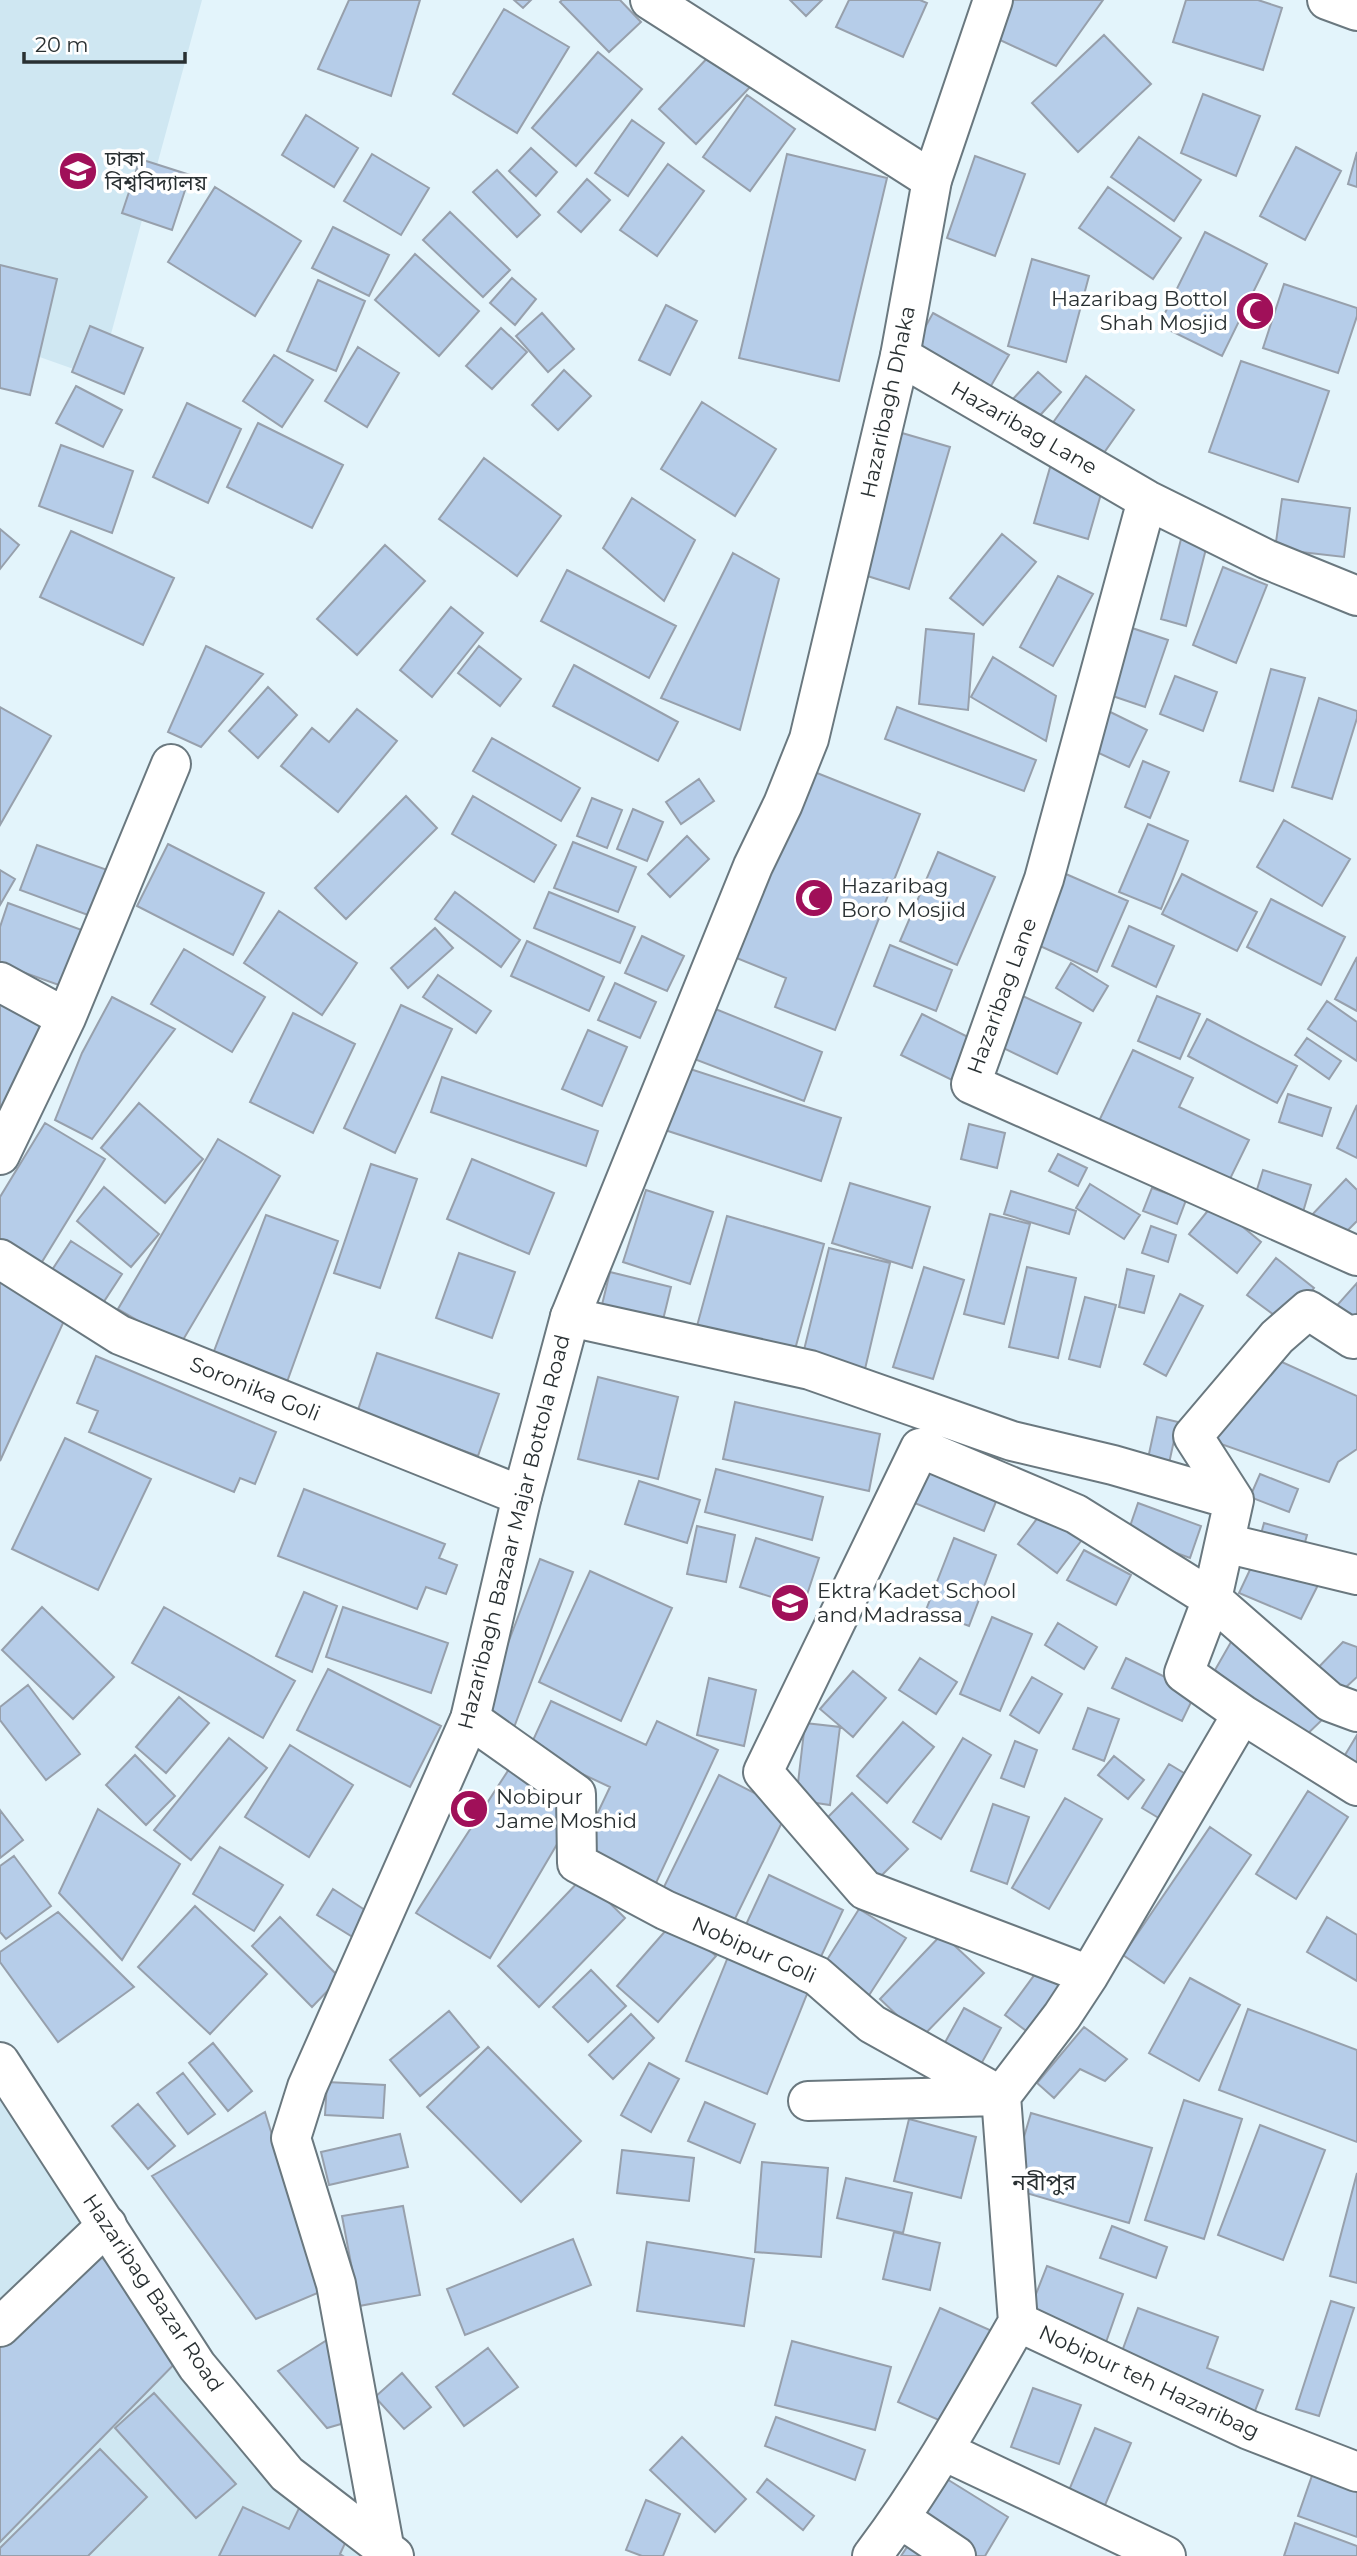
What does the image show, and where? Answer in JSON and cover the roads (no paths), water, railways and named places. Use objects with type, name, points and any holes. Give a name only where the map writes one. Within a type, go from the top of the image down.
[{"type":"street","points":[[650,0],[932,180]]},
{"type":"street","name":"Hazaribagh Dhaka","points":[[783,803],[809,738],[900,356],[932,180],[993,0]]},
{"type":"street","points":[[1326,0],[1357,11]]},
{"type":"street","name":"Hazaribag Lane","points":[[900,356],[1147,500],[1266,559],[1357,596]]},
{"type":"street","name":"Hazaribag Lane","points":[[1147,500],[1044,879],[971,1084],[1357,1256]]},
{"type":"street","points":[[0,1155],[66,1018],[171,764]]},
{"type":"street","name":"Hazaribagh Bazaar Majar Bottola Road","points":[[390,2554],[336,2284],[291,2138],[307,2087],[470,1719],[522,1496],[570,1317],[753,866],[783,803]]},
{"type":"street","points":[[0,982],[66,1018]]},
{"type":"street","name":"Soronika Goli","points":[[0,1259],[120,1335],[522,1496]]},
{"type":"street","points":[[1357,1334],[1353,1339],[1308,1310],[1277,1337],[1193,1436],[1234,1500],[1212,1599],[1184,1674],[1357,1786]]},
{"type":"street","points":[[570,1317],[810,1370],[1012,1441],[1113,1465],[1234,1500]]},
{"type":"street","points":[[1089,1975],[865,1890],[763,1772],[920,1448],[1076,1514],[1212,1599],[1330,1702],[1357,1712]]},
{"type":"street","points":[[1225,1543],[1357,1575]]},
{"type":"street","points":[[808,2101],[1000,2096],[1062,2016],[1089,1975],[1242,1714]]},
{"type":"street","name":"Nobipur Goli","points":[[470,1719],[576,1794],[577,1863],[665,1910],[817,1976],[872,2024],[1000,2096]]},
{"type":"street","name":"Hazaribag Bazar Road","points":[[0,2062],[197,2366],[287,2474],[390,2554]]},
{"type":"street","name":"Nobipur teh Hazaribag","points":[[1000,2096],[1018,2322],[1249,2430],[1357,2472]]},
{"type":"street","points":[[0,2327],[107,2225]]},
{"type":"street","points":[[872,2556],[901,2519],[944,2451],[1018,2322]]},
{"type":"street","points":[[944,2451],[1166,2556]]},
{"type":"street","points":[[901,2519],[956,2556]]},
{"type":"place","name":"ঢাকা বিশ্ববিদ্যালয়","points":[[78,171]]},
{"type":"place","name":"Hazaribag Bottol Shah Mosjid","points":[[1255,311]]},
{"type":"place","name":"Hazaribag Boro Mosjid","points":[[814,898]]},
{"type":"place","name":"Ektra Kadet School and Madrassa","points":[[790,1603]]},
{"type":"place","name":"Nobipur Jame Moshid","points":[[469,1809]]},
{"type":"district","name":"নবীপুর","points":[[1044,2182]]}]
